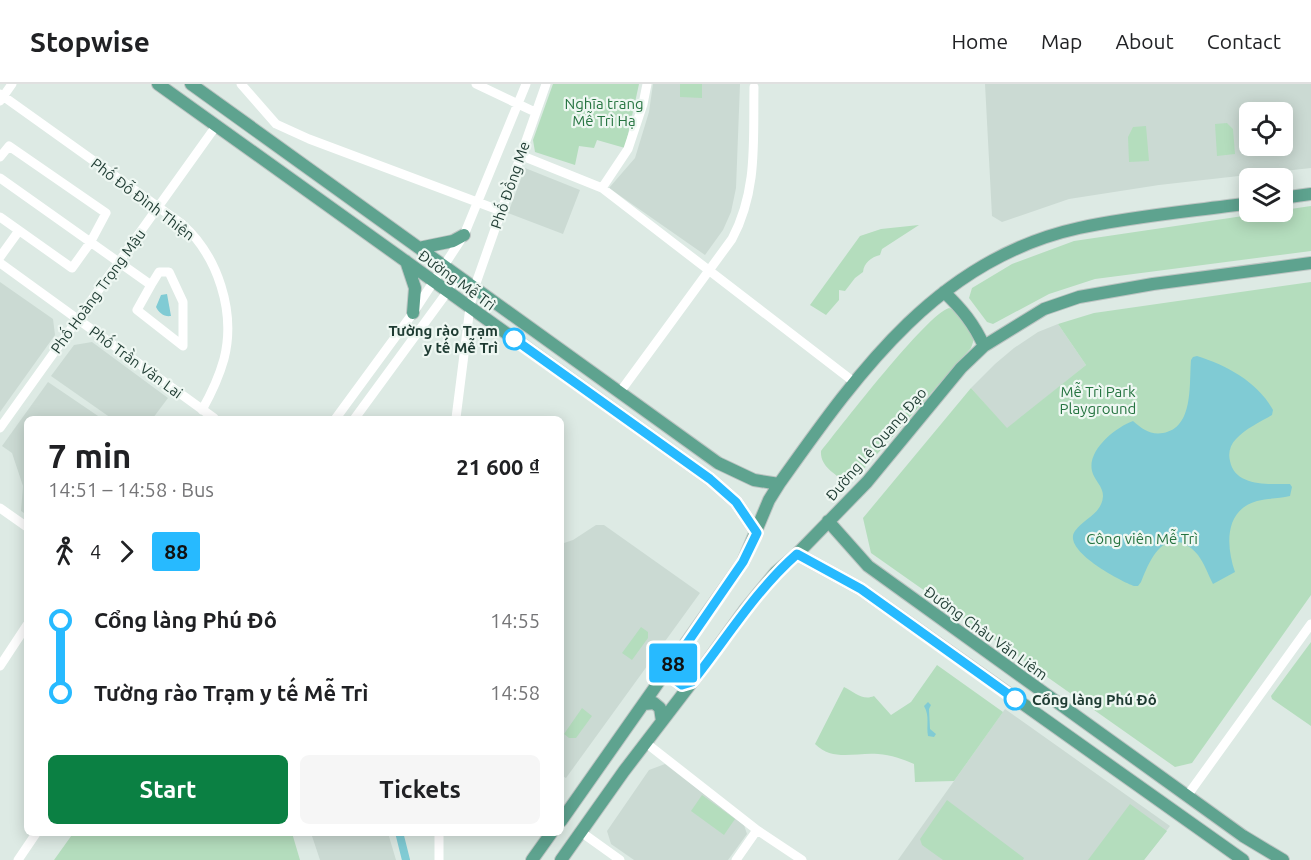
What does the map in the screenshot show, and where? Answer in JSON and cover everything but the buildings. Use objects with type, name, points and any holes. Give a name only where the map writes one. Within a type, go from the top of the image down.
[{"type":"main road","name":"Đường Mễ Trì","points":[[158,84],[710,479],[736,502],[757,533]]},
{"type":"main road","name":"Đường Mễ Trì","points":[[191,84],[444,266],[476,286],[719,464],[754,480],[779,484]]},
{"type":"main road","points":[[1293,196],[1311,194]]},
{"type":"main road","points":[[564,817],[743,562],[769,500],[779,484],[854,382],[920,310],[986,264],[1041,239],[1078,228],[1239,205]]},
{"type":"main road","points":[[419,248],[444,244],[464,235]]},
{"type":"main road","points":[[405,260],[415,288],[413,314]]},
{"type":"main road","name":"Đường Lê Quang Đạo","points":[[561,860],[744,611],[776,572],[797,554],[867,482],[961,368],[984,346],[1044,309],[1079,297],[1141,285],[1311,263]]},
{"type":"main road","points":[[944,292],[976,327],[984,346]]},
{"type":"main road","points":[[710,479],[719,464]]},
{"type":"main road","name":"Đường Châu Văn Liêm","points":[[828,521],[867,566],[1243,836],[1283,860]]},
{"type":"main road","points":[[797,554],[855,585],[1243,860]]},
{"type":"main road","points":[[855,585],[867,566]]},
{"type":"main road","points":[[672,665],[671,677],[676,682],[682,685],[692,682]]},
{"type":"main road","points":[[1041,717],[1053,700]]},
{"type":"main road","points":[[644,704],[654,703],[660,708],[662,721]]},
{"type":"main road","points":[[532,860],[549,836]]},
{"type":"main road","points":[[1243,836],[1268,860]]},
{"type":"street","points":[[1,97],[12,84]]},
{"type":"street","points":[[241,84],[276,124],[309,139],[501,210]]},
{"type":"street","points":[[476,84],[535,112]]},
{"type":"street","name":"Phố Đồng Me","points":[[337,416],[413,314],[464,235],[526,84]]},
{"type":"street","name":"Phố Đồng Me","points":[[456,416],[470,307],[501,210],[546,84]]},
{"type":"street","points":[[602,188],[628,149],[647,84]]},
{"type":"street","points":[[620,392],[732,239],[743,219],[752,182],[754,87]]},
{"type":"street","name":"Phố Đỗ Đình Thiện","points":[[1,97],[182,224],[199,240],[214,267],[222,290],[228,330],[224,358],[216,382],[202,410]]},
{"type":"street","name":"Phố Hoàng Trọng Mậu","points":[[2,422],[216,126]]},
{"type":"street","points":[[0,157],[9,146],[106,213],[90,243],[72,268],[0,218]]},
{"type":"street","points":[[520,156],[602,188],[854,382]]},
{"type":"street","points":[[0,178],[151,285]]},
{"type":"street","points":[[0,257],[18,232]]},
{"type":"street","name":"Phố Trần Văn Lai","points":[[0,263],[211,416]]},
{"type":"street","points":[[159,272],[169,272],[183,302],[183,346],[137,310],[151,285],[159,272]]},
{"type":"street","points":[[356,416],[448,291],[457,274]]},
{"type":"street","points":[[0,508],[24,525]]},
{"type":"street","points":[[1187,796],[1311,624]]},
{"type":"street","points":[[0,666],[24,630]]},
{"type":"street","points":[[646,743],[757,830],[802,860]]},
{"type":"street","points":[[736,860],[757,830]]},
{"type":"street","points":[[581,832],[620,860]]},
{"type":"street","points":[[18,860],[34,836]]},
{"type":"street","points":[[439,836],[439,860]]},
{"type":"shaded area","points":[[653,84],[740,84],[736,188],[731,212],[723,230],[705,255],[609,188],[635,158],[649,112]]},
{"type":"shaded area","points":[[985,84],[1311,84],[1311,168],[1293,170],[1293,168],[1239,168],[1239,176],[1159,185],[1069,199],[1002,222],[992,216]]},
{"type":"shaded area","points":[[525,168],[580,190],[563,234],[508,213]]},
{"type":"shaded area","points":[[0,282],[53,319],[55,335],[0,412]]},
{"type":"shaded area","points":[[1058,324],[1086,365],[1007,429],[971,388],[1014,348],[1038,332]]},
{"type":"shaded area","points":[[92,342],[168,398],[154,416],[108,416],[51,376],[74,345]]},
{"type":"shaded area","points":[[48,382],[98,416],[24,416],[24,513],[21,511],[23,486],[12,453],[2,446]]},
{"type":"shaded area","points":[[596,525],[604,525],[700,593],[566,778],[564,777],[564,543]]},
{"type":"shaded area","points":[[1005,709],[1170,826],[1144,860],[898,860]]},
{"type":"shaded area","points":[[665,764],[744,825],[747,834],[728,860],[634,860],[611,844],[607,831],[649,770]]},
{"type":"shaded area","points":[[312,836],[389,836],[396,860],[320,860]]},
{"type":"green space","name":"Nghĩa trang Mễ Trì Hạ","points":[[553,84],[639,84],[625,148],[597,140],[594,148],[579,146],[575,165],[535,152],[533,140]]},
{"type":"green space","points":[[680,84],[702,84],[702,98],[680,97]]},
{"type":"green space","points":[[1227,123],[1233,129],[1235,154],[1217,156],[1215,124]]},
{"type":"green space","points":[[1146,126],[1149,161],[1129,162],[1128,137],[1133,127]]},
{"type":"green space","points":[[1311,206],[1311,251],[1095,279],[1049,294],[993,324],[987,322],[969,298],[972,288],[1012,264],[1074,241],[1239,217],[1239,222],[1293,222],[1293,209]]},
{"type":"green space","points":[[919,225],[882,249],[880,255],[868,261],[863,272],[845,291],[839,290],[839,300],[826,315],[810,305],[860,236],[881,229]]},
{"type":"green space","name":"Công viên Mễ Trì","points":[[1311,282],[1311,595],[1192,763],[1175,767],[871,553],[863,518],[971,388],[1007,428],[1086,365],[1058,324],[1094,313]]},
{"type":"green space","points":[[949,308],[961,316],[970,330],[974,339],[971,348],[855,479],[845,482],[825,465],[821,451],[904,349],[938,315]]},
{"type":"green space","points":[[641,627],[648,632],[648,638],[632,660],[622,653]]},
{"type":"green space","points":[[1311,642],[1311,726],[1271,696]]},
{"type":"green space","points":[[937,665],[1003,712],[954,781],[915,782],[914,764],[906,760],[878,754],[837,755],[822,750],[815,744],[844,687],[862,697],[874,696],[891,715],[911,702]]},
{"type":"green space","points":[[582,708],[592,716],[576,738],[569,738],[564,734]]},
{"type":"green space","points":[[702,795],[735,819],[724,835],[691,811]]},
{"type":"green space","points":[[947,800],[1024,858],[1023,860],[943,860],[922,845],[920,839]]},
{"type":"green space","points":[[1130,804],[1167,831],[1144,860],[1088,860]]},
{"type":"green space","points":[[71,836],[293,836],[300,860],[54,860]]},
{"type":"water","points":[[167,294],[171,316],[162,314],[156,307],[161,295]]},
{"type":"water","points":[[1197,356],[1219,364],[1240,376],[1267,400],[1273,410],[1272,415],[1236,439],[1230,449],[1230,461],[1233,469],[1246,480],[1263,484],[1290,484],[1292,487],[1290,496],[1257,501],[1238,512],[1230,530],[1229,540],[1235,572],[1213,584],[1196,553],[1185,544],[1175,541],[1161,547],[1147,567],[1141,582],[1138,586],[1134,586],[1094,564],[1076,547],[1073,539],[1075,531],[1096,512],[1102,502],[1103,492],[1092,471],[1094,455],[1104,440],[1119,428],[1133,421],[1146,431],[1154,433],[1163,433],[1180,423],[1188,404],[1191,360]]},
{"type":"water","points":[[928,702],[931,705],[929,709],[930,729],[936,734],[934,737],[928,736],[927,714],[924,706]]},
{"type":"waterway","points":[[400,836],[406,860]]},
{"type":"bus line","name":"88","points":[[514,339],[710,479],[736,502],[757,533],[743,562],[672,665],[671,677],[676,682],[682,685],[692,682],[744,611],[776,572],[797,554],[861,589],[1015,699]]},
{"type":"place","name":"Tường rào Trạm y tế Mễ Trì","points":[[514,339]]},
{"type":"place","name":"Cổng làng Phú Đô","points":[[1015,699]]},
{"type":"park label","name":"Mễ Trì Park Playground","points":[[1098,400]]}]
